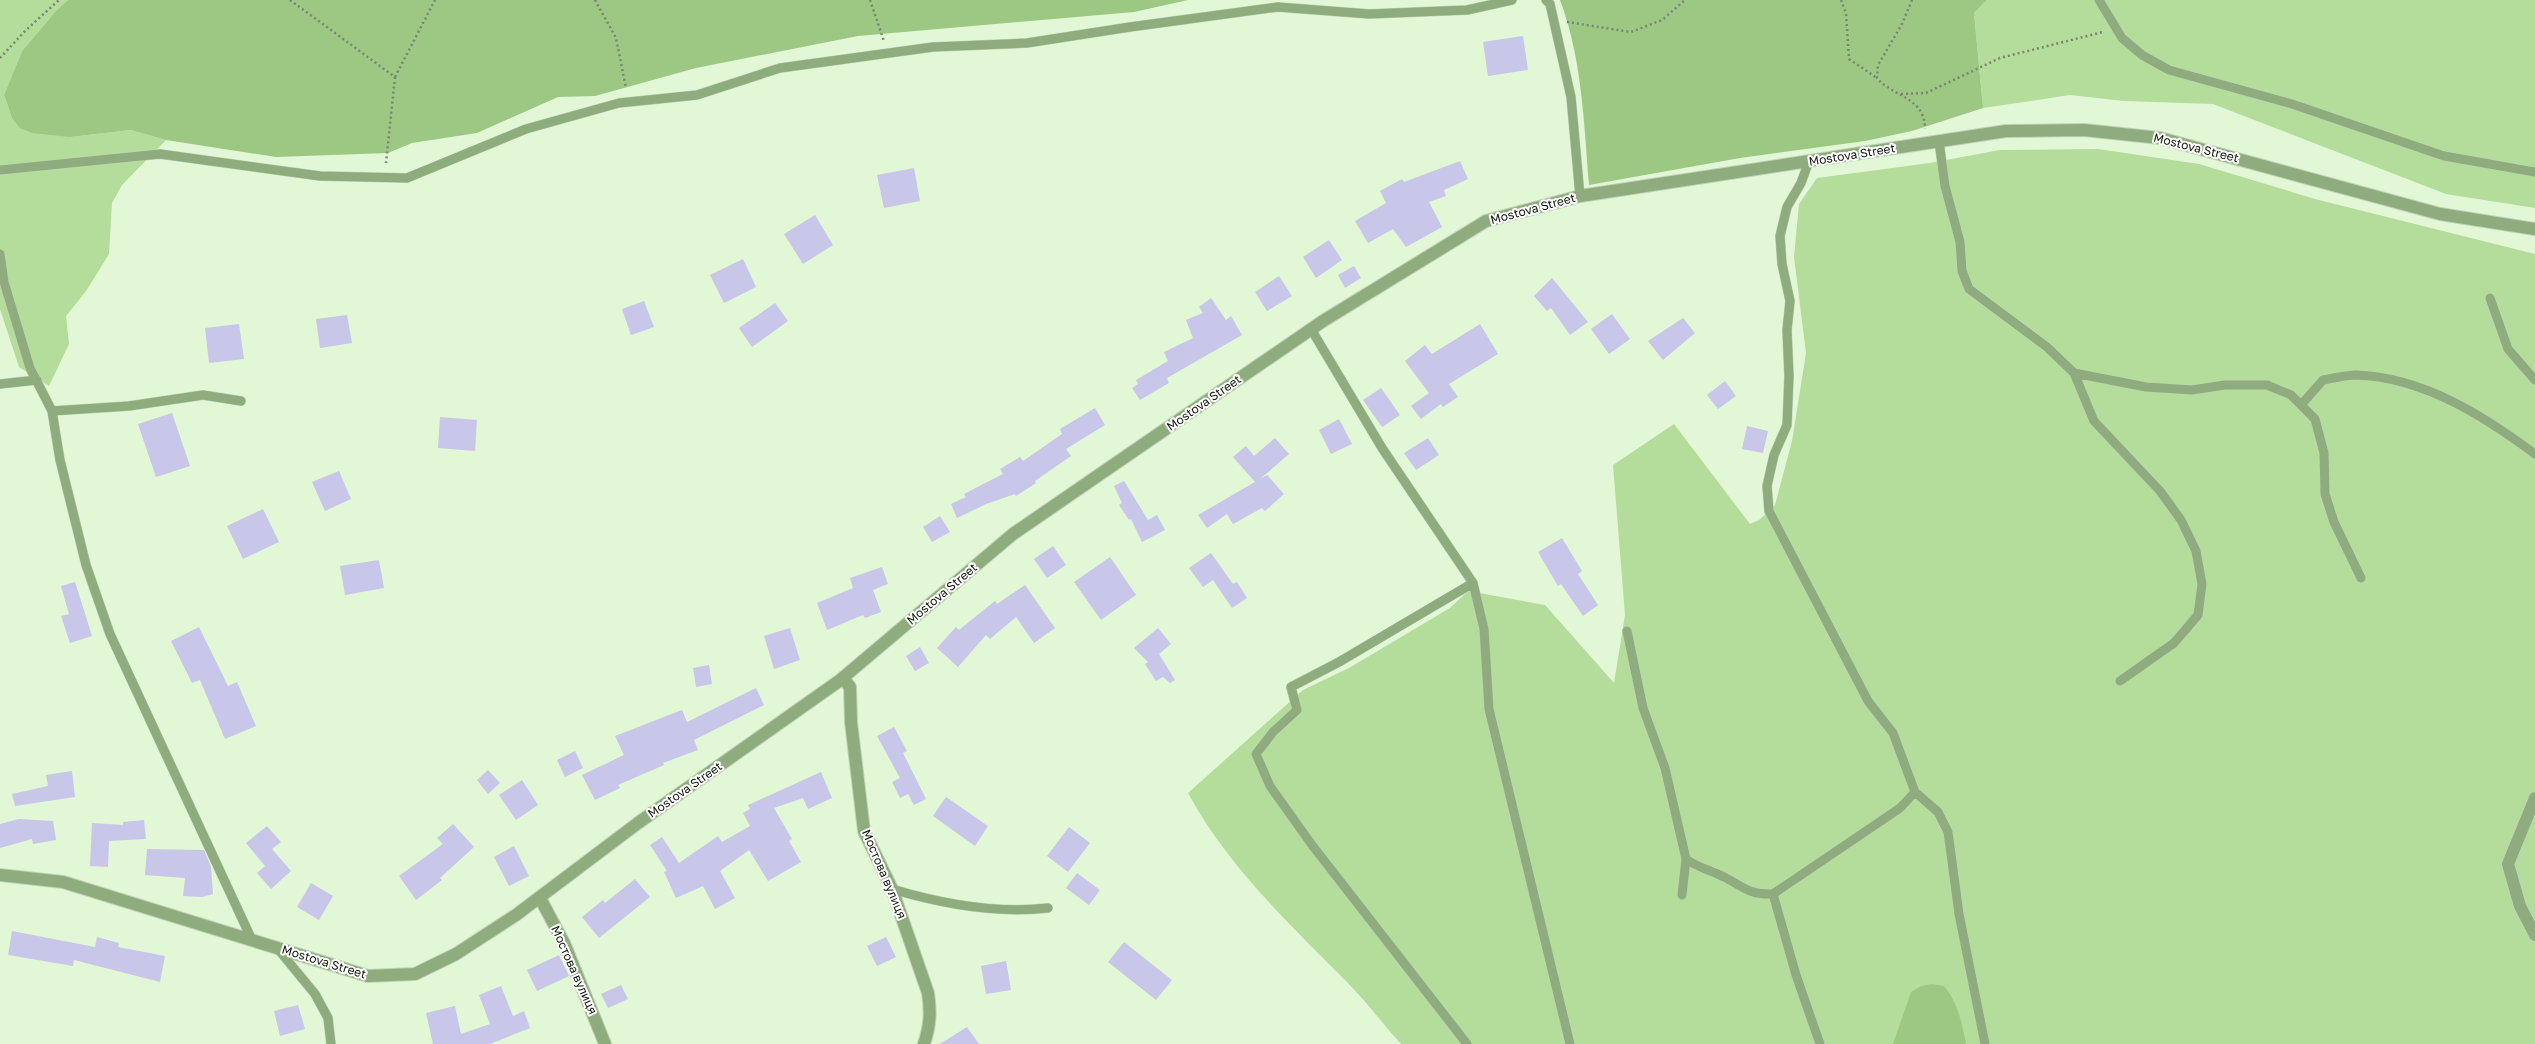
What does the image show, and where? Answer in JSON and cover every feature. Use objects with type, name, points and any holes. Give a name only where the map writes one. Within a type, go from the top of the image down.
[{"type":"street","name":"Mostova Street","points":[[0,875],[63,882],[368,976],[415,974],[456,954],[540,898],[638,823],[843,678],[1013,534],[1311,329],[1486,220],[1580,196],[2006,131],[2084,130],[2160,138],[2440,214],[2535,229]]},
{"type":"street","name":"Мостова вулиця","points":[[843,678],[850,687],[851,722],[864,831],[892,889],[928,993],[931,1009],[930,1025],[924,1044]]},
{"type":"street","points":[[2535,798],[2508,864],[2520,906],[2535,936]]},
{"type":"street","name":"Мостова вулиця","points":[[540,898],[564,943],[605,1044]]},
{"type":"lane","points":[[0,170],[160,154],[320,176],[408,178],[526,129],[629,102],[697,95],[780,68],[933,47],[1026,43],[1278,7],[1369,14],[1467,10],[1512,0]]},
{"type":"lane","points":[[1546,0],[1550,4],[1571,98],[1580,196]]},
{"type":"lane","points":[[2099,0],[2122,38],[2142,55],[2168,70],[2292,104],[2444,156],[2535,172]]},
{"type":"lane","points":[[1939,141],[1945,186],[1960,242],[1962,271],[1969,289],[2047,347],[2074,372],[2094,421],[2160,492],[2181,520],[2196,551],[2202,584],[2198,615],[2174,643],[2120,681]]},
{"type":"lane","points":[[1809,161],[1801,183],[1787,207],[1780,236],[1782,264],[1790,301],[1786,330],[1789,376],[1787,425],[1774,455],[1767,486],[1769,511],[1868,701],[1893,733],[1915,792],[1938,812],[1948,832],[1959,914],[1985,1044]]},
{"type":"lane","points":[[0,254],[4,282],[36,380],[52,411],[60,460],[86,565],[110,634],[252,940]]},
{"type":"lane","points":[[2490,298],[2508,349],[2535,380]]},
{"type":"lane","points":[[1311,329],[1386,454],[1473,583],[1484,629],[1489,708],[1570,1044]]},
{"type":"lane","points":[[2074,372],[2146,387],[2192,390],[2225,386],[2267,386],[2291,395],[2315,419],[2324,453],[2326,494],[2334,522],[2361,578]]},
{"type":"lane","points":[[2301,405],[2323,380],[2356,375],[2398,382],[2448,399],[2496,425],[2535,454]]},
{"type":"lane","points":[[0,384],[36,380]]},
{"type":"lane","points":[[52,411],[129,406],[203,395],[241,401]]},
{"type":"lane","points":[[1467,1044],[1312,845],[1270,786],[1256,754],[1273,732],[1297,710],[1291,686],[1339,662],[1473,583]]},
{"type":"lane","points":[[1627,631],[1643,708],[1665,768],[1686,859],[1682,895]]},
{"type":"lane","points":[[1686,859],[1698,867],[1724,876],[1756,894],[1773,894],[1900,808],[1915,792]]},
{"type":"lane","points":[[892,889],[926,899],[984,908],[1021,911],[1048,908]]},
{"type":"lane","points":[[1773,894],[1796,975],[1820,1044]]},
{"type":"lane","points":[[277,948],[315,994],[328,1018],[331,1044]]},
{"type":"path","points":[[0,58],[25,31],[59,0]]},
{"type":"path","points":[[290,0],[395,77]]},
{"type":"path","points":[[384,178],[395,77],[435,0]]},
{"type":"path","points":[[595,0],[616,38],[629,102]]},
{"type":"path","points":[[870,0],[888,53]]},
{"type":"path","points":[[1553,18],[1590,27],[1632,32],[1662,20],[1685,0]]},
{"type":"path","points":[[1841,0],[1846,13],[1849,59],[1913,101],[1925,118],[1925,143]]},
{"type":"path","points":[[1877,78],[1878,65],[1902,24],[1912,0]]},
{"type":"path","points":[[1901,94],[1926,93],[2000,58],[2116,28]]},
{"type":"green space","points":[[0,0],[68,0],[55,12],[22,51],[4,95],[12,118],[70,137],[131,130],[166,140],[122,185],[112,203],[109,254],[86,291],[66,316],[69,344],[49,386],[19,367],[0,309]]},
{"type":"green space","points":[[68,0],[1188,0],[1134,12],[858,36],[696,68],[595,96],[558,97],[477,133],[412,143],[388,153],[276,157],[166,140],[131,130],[70,137],[32,133],[20,128],[12,118],[4,95],[22,51],[55,12]]},
{"type":"green space","points":[[1560,0],[1987,0],[1974,13],[1983,108],[1912,131],[1865,141],[1740,158],[1589,185],[1578,68]]},
{"type":"green space","points":[[1987,0],[2535,0],[2535,208],[2446,194],[2213,104],[2124,101],[2070,95],[1983,108],[1974,13]]},
{"type":"green space","points":[[2098,149],[2199,164],[2315,199],[2535,254],[2535,1044],[1401,1044],[1352,988],[1281,915],[1240,869],[1221,845],[1188,793],[1303,690],[1349,668],[1450,608],[1468,591],[1545,605],[1614,683],[1625,615],[1613,465],[1674,424],[1750,524],[1759,520],[1775,505],[1792,441],[1806,353],[1794,257],[1799,204],[1817,178],[1930,163],[2000,150]]},
{"type":"green space","points":[[1932,984],[1944,986],[1953,999],[1961,1021],[1966,1044],[1893,1044],[1911,992],[1921,986]]},
{"type":"building","points":[[1523,36],[1528,70],[1488,76],[1483,42]]},
{"type":"building","points":[[1460,161],[1468,179],[1444,190],[1446,196],[1429,202],[1442,227],[1406,247],[1393,229],[1368,243],[1355,221],[1386,203],[1380,191],[1402,179],[1404,182]]},
{"type":"building","points":[[914,168],[920,201],[884,208],[877,175]]},
{"type":"building","points":[[815,215],[833,245],[803,264],[784,234]]},
{"type":"building","points":[[1329,240],[1342,260],[1316,278],[1303,257]]},
{"type":"building","points":[[743,259],[756,287],[724,303],[710,275]]},
{"type":"building","points":[[1354,266],[1361,278],[1345,288],[1338,275]]},
{"type":"building","points":[[1279,276],[1292,296],[1267,311],[1255,292]]},
{"type":"building","points":[[1552,278],[1588,322],[1570,335],[1551,308],[1547,311],[1534,296]]},
{"type":"building","points":[[1211,298],[1226,320],[1231,316],[1242,335],[1167,378],[1169,383],[1140,400],[1132,388],[1138,384],[1136,380],[1168,361],[1164,352],[1193,338],[1186,320],[1203,313],[1199,307]]},
{"type":"building","points":[[644,301],[654,327],[631,335],[622,309]]},
{"type":"building","points":[[775,303],[788,321],[752,347],[739,328]]},
{"type":"building","points":[[1612,314],[1630,339],[1609,354],[1591,329]]},
{"type":"building","points":[[347,315],[352,343],[320,348],[316,319]]},
{"type":"building","points":[[1683,318],[1695,333],[1663,360],[1648,341]]},
{"type":"building","points":[[239,324],[244,359],[209,363],[205,328]]},
{"type":"building","points":[[1480,324],[1498,354],[1449,384],[1458,397],[1443,407],[1441,404],[1421,419],[1411,406],[1429,393],[1405,361],[1425,345],[1432,354]]},
{"type":"building","points":[[1725,381],[1736,396],[1718,409],[1707,395]]},
{"type":"building","points":[[1381,388],[1400,415],[1382,427],[1363,400]]},
{"type":"building","points":[[1095,408],[1105,425],[1066,449],[1071,456],[1035,481],[1036,483],[1016,496],[1015,494],[986,504],[957,518],[951,504],[966,497],[964,494],[1003,474],[1000,469],[1020,457],[1023,461],[1062,434],[1060,429]]},
{"type":"building","points":[[172,413],[190,466],[156,477],[138,424]]},
{"type":"building","points":[[440,417],[477,420],[475,451],[438,448]]},
{"type":"building","points":[[1339,419],[1352,444],[1331,454],[1319,430]]},
{"type":"building","points":[[1747,426],[1768,431],[1763,453],[1742,449]]},
{"type":"building","points":[[1275,438],[1289,454],[1260,479],[1267,475],[1284,494],[1265,511],[1262,508],[1233,524],[1227,514],[1207,528],[1198,515],[1255,482],[1233,457],[1246,446],[1254,456]]},
{"type":"building","points":[[1428,438],[1439,455],[1416,470],[1404,453]]},
{"type":"building","points":[[339,471],[351,499],[325,511],[312,482]]},
{"type":"building","points":[[1124,481],[1148,520],[1157,515],[1165,530],[1142,542],[1131,519],[1129,520],[1119,505],[1122,503],[1114,486]]},
{"type":"building","points":[[263,509],[279,542],[243,559],[227,526]]},
{"type":"building","points":[[940,516],[950,532],[932,542],[923,527]]},
{"type":"building","points":[[1562,538],[1582,571],[1578,574],[1598,605],[1583,616],[1561,584],[1558,586],[1538,552]]},
{"type":"building","points":[[1053,546],[1066,565],[1047,578],[1034,559]]},
{"type":"building","points":[[1211,553],[1233,584],[1237,582],[1247,598],[1232,608],[1213,580],[1203,587],[1189,568]]},
{"type":"building","points":[[1110,557],[1136,595],[1101,620],[1074,582]]},
{"type":"building","points":[[379,560],[384,588],[345,595],[340,566]]},
{"type":"building","points":[[882,567],[888,584],[873,590],[881,612],[865,618],[863,615],[827,630],[817,603],[853,588],[850,578]]},
{"type":"building","points":[[75,582],[92,636],[70,643],[61,616],[69,614],[61,586]]},
{"type":"building","points":[[1025,585],[1055,628],[1034,643],[1016,617],[990,639],[986,635],[958,667],[937,648],[956,627],[959,630],[995,601],[997,604]]},
{"type":"building","points":[[199,627],[228,686],[237,682],[256,726],[225,739],[200,680],[192,683],[171,641]]},
{"type":"building","points":[[790,628],[800,660],[774,669],[764,636]]},
{"type":"building","points":[[1158,628],[1171,644],[1159,654],[1175,680],[1170,683],[1163,677],[1156,681],[1145,664],[1148,662],[1134,648]]},
{"type":"building","points":[[920,647],[929,663],[915,671],[906,656]]},
{"type":"building","points":[[709,665],[712,684],[696,687],[693,668]]},
{"type":"building","points":[[756,688],[764,705],[694,740],[698,750],[663,763],[664,765],[618,785],[620,788],[595,800],[582,775],[624,755],[615,736],[682,710],[687,722]]},
{"type":"building","points":[[894,727],[907,751],[903,753],[926,799],[914,805],[908,794],[900,798],[892,782],[900,778],[877,736]]},
{"type":"building","points":[[575,751],[583,768],[565,777],[557,760]]},
{"type":"building","points":[[488,770],[500,783],[488,794],[477,780]]},
{"type":"building","points":[[72,771],[75,797],[15,806],[12,794],[48,786],[46,775]]},
{"type":"building","points":[[821,772],[832,798],[808,809],[803,798],[774,808],[792,839],[789,841],[801,862],[768,881],[749,850],[720,871],[735,898],[715,909],[703,886],[676,898],[664,872],[667,871],[650,845],[662,837],[679,863],[718,836],[722,842],[750,826],[743,813],[750,809],[748,805]]},
{"type":"building","points":[[522,780],[538,805],[516,820],[499,795]]},
{"type":"building","points":[[946,797],[988,826],[975,846],[933,816]]},
{"type":"building","points":[[19,819],[53,821],[56,840],[33,844],[32,839],[0,848],[0,824]]},
{"type":"building","points":[[144,820],[146,839],[109,841],[108,867],[90,866],[92,823],[123,825],[123,822]]},
{"type":"building","points":[[453,824],[474,847],[440,878],[442,880],[416,900],[399,876],[443,844],[437,838]]},
{"type":"building","points":[[267,826],[281,842],[272,849],[291,871],[271,889],[257,873],[265,866],[246,843]]},
{"type":"building","points":[[1069,827],[1090,843],[1068,872],[1047,856]]},
{"type":"building","points":[[514,846],[529,876],[509,886],[494,857]]},
{"type":"building","points":[[147,849],[204,850],[211,867],[213,894],[202,897],[183,896],[185,878],[145,875]]},
{"type":"building","points":[[1077,873],[1100,890],[1089,905],[1066,888]]},
{"type":"building","points":[[635,879],[650,897],[599,938],[582,917],[603,900],[605,903]]},
{"type":"building","points":[[311,883],[333,896],[319,920],[297,907]]},
{"type":"building","points":[[12,931],[95,947],[97,937],[119,943],[118,947],[165,956],[160,982],[74,960],[73,966],[8,955]]},
{"type":"building","points":[[886,937],[896,957],[877,966],[867,946]]},
{"type":"building","points":[[1124,942],[1172,980],[1156,1000],[1108,962]]},
{"type":"building","points":[[559,955],[569,976],[537,991],[527,970]]},
{"type":"building","points":[[1006,961],[1011,990],[986,994],[981,966]]},
{"type":"building","points":[[621,985],[628,999],[608,1008],[601,994]]},
{"type":"building","points":[[501,986],[513,1016],[524,1011],[530,1028],[490,1044],[433,1044],[426,1013],[455,1006],[461,1034],[490,1024],[479,995]]},
{"type":"building","points":[[298,1005],[305,1029],[280,1036],[274,1011]]},
{"type":"building","points":[[967,1027],[979,1044],[940,1044]]}]
